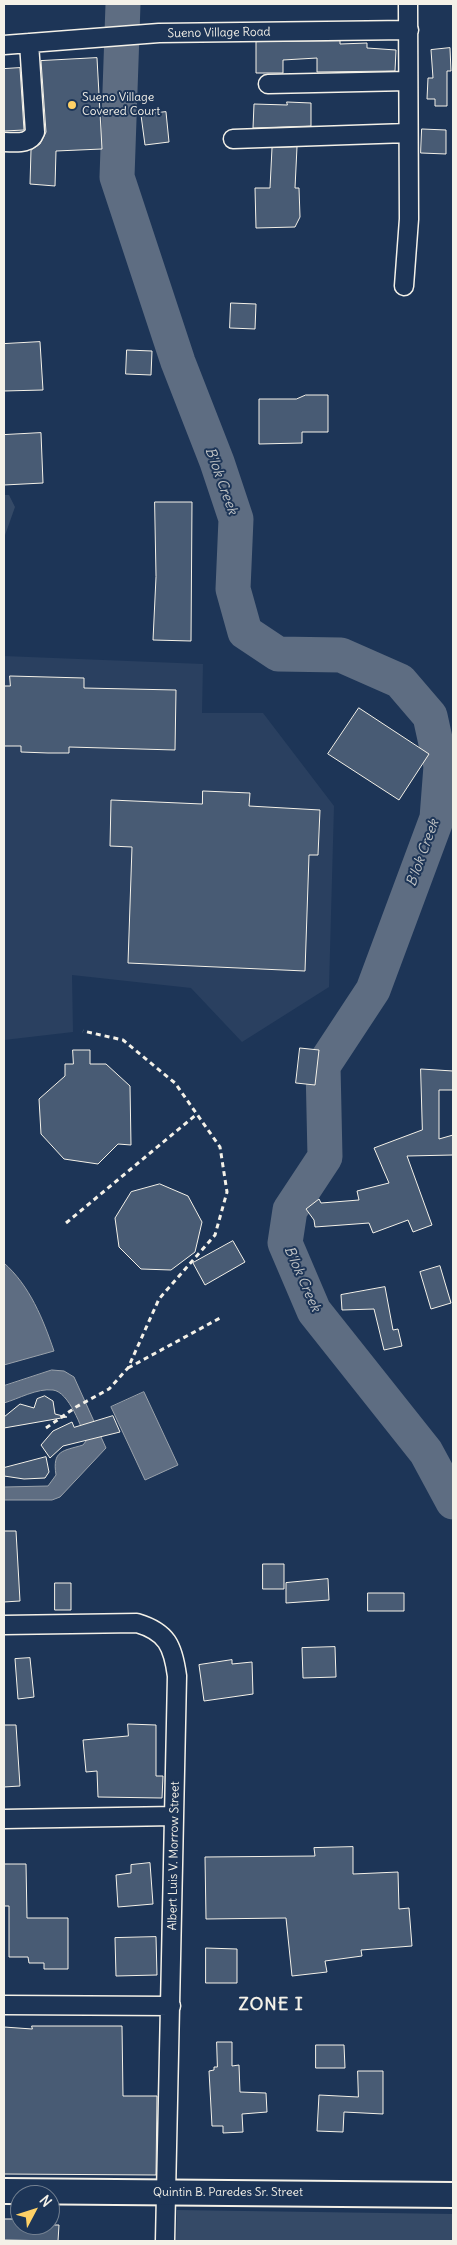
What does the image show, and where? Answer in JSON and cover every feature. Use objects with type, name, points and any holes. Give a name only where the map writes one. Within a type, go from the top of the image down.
[{"type":"main road","name":"Quintin B. Paredes Sr. Street","points":[[4,2192],[453,2195]]},
{"type":"street","points":[[404,286],[409,219],[407,133],[408,4]]},
{"type":"street","name":"Sueno Village Road","points":[[4,44],[159,33],[408,30]]},
{"type":"street","points":[[4,142],[28,141],[33,138],[35,132],[29,43]]},
{"type":"street","points":[[268,84],[408,81]]},
{"type":"street","points":[[233,139],[407,133]]},
{"type":"street","name":"Albert Luis V. Morrow Street","points":[[4,1626],[137,1623],[153,1628],[167,1640],[174,1656],[177,1676],[168,2193],[165,2241]]},
{"type":"street","points":[[4,1819],[174,1816]]},
{"type":"street","points":[[4,2005],[171,2006]]},
{"type":"path","points":[[46,1428],[109,1389],[128,1368],[159,1299],[215,1235],[227,1192],[220,1147],[175,1083],[123,1040],[83,1031]]},
{"type":"path","points":[[66,1223],[197,1114]]},
{"type":"path","points":[[128,1368],[220,1318]]},
{"type":"shaded area","points":[[4,495],[9,495],[15,507],[4,538]]},
{"type":"shaded area","points":[[4,656],[203,664],[202,713],[263,713],[334,806],[329,987],[242,1042],[191,988],[72,975],[73,1032],[4,1040]]},
{"type":"shaded area","points":[[4,1263],[21,1282],[35,1304],[54,1351],[4,1365]]},
{"type":"shaded area","points":[[52,1370],[64,1371],[74,1377],[106,1448],[60,1497],[52,1500],[4,1500],[4,1487],[48,1486],[56,1475],[55,1467],[58,1456],[65,1451],[83,1445],[86,1441],[74,1411],[59,1392],[53,1390],[41,1391],[4,1403],[4,1386]]},
{"type":"shaded area","points":[[144,1392],[178,1465],[145,1480],[111,1407]]},
{"type":"shaded area","points":[[177,2210],[453,2214],[453,2241],[176,2241]]},
{"type":"building","points":[[340,41],[340,44],[367,43],[367,48],[396,50],[395,71],[317,72],[317,58],[283,60],[283,73],[256,73],[256,42]]},
{"type":"building","points":[[450,48],[451,71],[447,71],[447,106],[435,106],[435,99],[427,99],[428,78],[433,78],[431,50]]},
{"type":"building","name":"Sueno Village Covered Court","points":[[97,58],[102,149],[56,151],[55,186],[30,184],[31,150],[40,144],[46,132],[41,61]]},
{"type":"building","points":[[20,68],[24,130],[4,131],[4,69]]},
{"type":"building","points":[[287,102],[311,103],[311,126],[253,128],[254,104],[287,105]]},
{"type":"building","points":[[166,112],[169,142],[145,145],[141,115]]},
{"type":"building","points":[[422,129],[446,130],[446,154],[421,153]]},
{"type":"building","points":[[297,147],[295,188],[299,188],[300,217],[295,227],[256,228],[255,188],[270,188],[272,148]]},
{"type":"building","points":[[231,303],[256,304],[255,329],[230,328]]},
{"type":"building","points":[[40,342],[43,390],[4,391],[4,344]]},
{"type":"building","points":[[127,350],[152,351],[151,375],[126,374]]},
{"type":"building","points":[[306,395],[328,395],[328,432],[302,432],[302,443],[259,444],[259,399],[296,399]]},
{"type":"building","points":[[41,433],[43,483],[4,485],[4,435]]},
{"type":"building","points":[[155,502],[192,502],[191,641],[153,640],[156,577]]},
{"type":"building","points":[[10,676],[84,678],[84,688],[176,690],[175,750],[69,747],[69,753],[48,753],[21,752],[21,746],[4,746],[4,686],[10,686]]},
{"type":"building","points":[[359,708],[429,754],[399,800],[328,754]]},
{"type":"building","points":[[203,791],[250,793],[249,806],[320,810],[318,855],[309,855],[305,971],[128,963],[132,847],[110,846],[111,800],[202,804]]},
{"type":"building","points":[[300,1048],[319,1050],[315,1085],[296,1083]]},
{"type":"building","points":[[73,1050],[90,1050],[90,1064],[106,1064],[130,1086],[131,1145],[118,1144],[98,1164],[64,1159],[41,1134],[39,1099],[65,1076],[65,1064],[73,1064]]},
{"type":"building","points":[[421,1069],[453,1071],[453,1090],[439,1090],[439,1139],[453,1135],[453,1155],[407,1156],[432,1225],[413,1232],[408,1220],[373,1233],[369,1223],[315,1227],[314,1220],[306,1209],[319,1199],[321,1203],[359,1200],[357,1191],[389,1183],[374,1148],[422,1130]]},
{"type":"building","points":[[160,1184],[188,1196],[202,1222],[195,1252],[171,1270],[141,1269],[119,1247],[115,1218],[131,1192]]},
{"type":"building","points":[[233,1241],[245,1262],[205,1285],[193,1263]]},
{"type":"building","points":[[440,1266],[451,1303],[431,1309],[420,1272]]},
{"type":"building","points":[[385,1287],[393,1330],[398,1329],[402,1346],[384,1350],[374,1309],[342,1310],[341,1295]]},
{"type":"building","points":[[45,1396],[53,1401],[55,1414],[67,1417],[4,1428],[4,1417],[20,1404],[34,1408],[37,1399]]},
{"type":"building","points":[[113,1416],[120,1432],[63,1446],[50,1458],[41,1445],[53,1431],[72,1422],[74,1427]]},
{"type":"building","points":[[46,1457],[49,1472],[45,1478],[24,1479],[4,1476],[4,1468]]},
{"type":"building","points":[[4,1531],[16,1531],[20,1601],[4,1602]]},
{"type":"building","points":[[263,1564],[284,1564],[284,1589],[263,1589]]},
{"type":"building","points":[[328,1579],[329,1600],[286,1603],[286,1583]]},
{"type":"building","points":[[55,1583],[71,1583],[71,1610],[55,1610]]},
{"type":"building","points":[[368,1593],[404,1593],[404,1611],[368,1611]]},
{"type":"building","points":[[335,1647],[336,1677],[303,1678],[302,1648]]},
{"type":"building","points":[[30,1658],[34,1697],[18,1699],[15,1659]]},
{"type":"building","points":[[232,1660],[232,1664],[252,1662],[253,1694],[204,1701],[199,1665]]},
{"type":"building","points":[[128,1724],[156,1725],[156,1776],[163,1776],[162,1798],[98,1797],[97,1771],[86,1772],[83,1740],[128,1736]]},
{"type":"building","points":[[4,1725],[16,1725],[20,1786],[4,1787]]},
{"type":"building","points":[[353,1847],[353,1874],[398,1872],[399,1909],[409,1908],[412,1946],[361,1950],[362,1956],[325,1961],[327,1972],[292,1976],[286,1918],[206,1919],[205,1857],[315,1856],[314,1848]]},
{"type":"building","points":[[150,1863],[153,1904],[118,1907],[116,1875],[131,1873],[131,1865]]},
{"type":"building","points":[[4,1864],[26,1864],[27,1918],[68,1918],[68,1969],[44,1969],[44,1963],[29,1963],[28,1957],[9,1957],[9,1906],[4,1906]]},
{"type":"building","points":[[156,1937],[157,1975],[116,1976],[115,1938]]},
{"type":"building","points":[[206,1948],[237,1949],[237,1983],[206,1983]]},
{"type":"building","points":[[32,2026],[122,2026],[123,2096],[157,2096],[156,2175],[4,2174],[4,2027],[32,2029]]},
{"type":"building","points":[[217,2042],[232,2042],[232,2066],[239,2065],[240,2092],[266,2093],[267,2112],[242,2114],[243,2132],[223,2133],[223,2126],[212,2126],[209,2071],[217,2067]]},
{"type":"building","points":[[316,2045],[344,2045],[345,2068],[316,2068]]},
{"type":"building","points":[[358,2071],[383,2071],[383,2114],[344,2112],[343,2132],[317,2131],[319,2095],[358,2097]]},
{"type":"building","points":[[4,2219],[10,2219],[10,2235],[58,2235],[58,2241],[4,2240]]},
{"type":"waterway","name":"B'lok Creek","points":[[123,4],[117,177],[178,362],[217,462],[236,519],[233,589],[245,632],[278,654],[341,655],[400,681],[430,716],[441,766],[437,818],[373,990],[323,1066],[325,1157],[290,1210],[285,1243],[314,1311],[426,1452],[453,1502]]},
{"type":"place","name":"Sueno Village Covered Court","points":[[72,105]]},
{"type":"district","name":"ZONE I","points":[[271,2005]]}]
